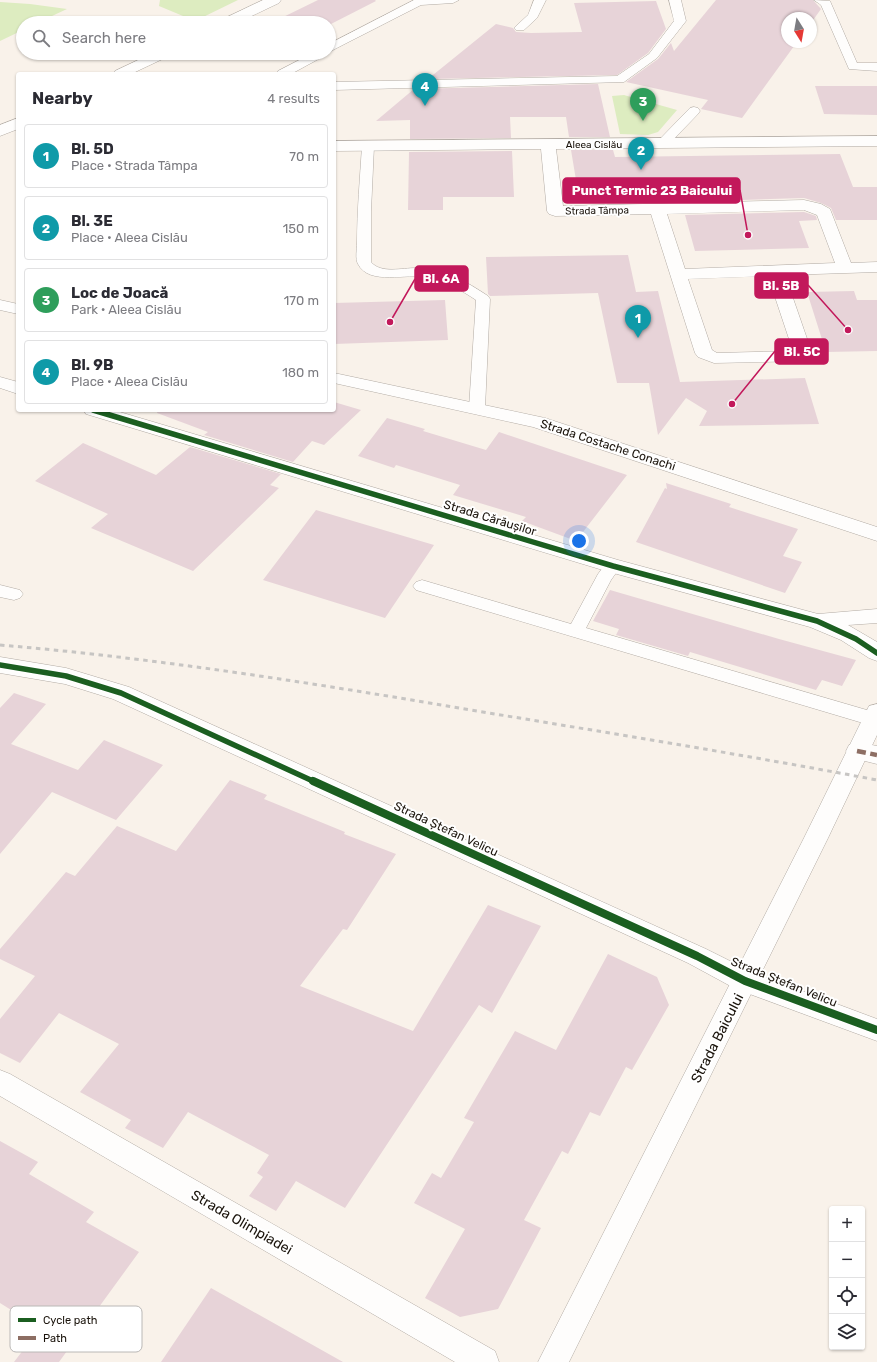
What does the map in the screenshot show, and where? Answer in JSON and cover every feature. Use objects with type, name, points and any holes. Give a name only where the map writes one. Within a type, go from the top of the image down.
[{"type":"street","points":[[241,16],[274,0]]},
{"type":"street","points":[[124,72],[149,60]]},
{"type":"street","points":[[0,131],[16,124]]},
{"type":"street","name":"Aleea Cislău","points":[[336,146],[877,141]]},
{"type":"street","name":"Strada Tâmpa","points":[[548,145],[555,211],[804,205],[815,207],[824,212],[844,268]]},
{"type":"street","points":[[658,209],[703,352],[706,355],[714,358],[804,356],[775,271]]},
{"type":"street","points":[[678,274],[877,268]]},
{"type":"street","points":[[0,305],[16,309]]},
{"type":"street","name":"Strada Costache Conachi","points":[[336,378],[538,422],[877,534]]},
{"type":"street","points":[[0,382],[16,387]]},
{"type":"street","name":"Strada Cărăușilor","points":[[100,412],[613,566],[817,621],[848,633],[865,643],[877,653]]},
{"type":"street","name":"Strada Cărăușilor","points":[[817,621],[877,616]]},
{"type":"street","name":"Strada Ștefan Velicu","points":[[0,665],[66,676],[121,694],[696,956],[745,981],[877,1030]]},
{"type":"street","name":"Strada Baicului","points":[[553,1362],[816,838],[867,753],[875,715]]},
{"type":"street","name":"Strada Olimpiadei","points":[[0,1082],[484,1362]]},
{"type":"lane","points":[[336,45],[419,2],[453,0]]},
{"type":"lane","points":[[520,28],[534,16],[540,0]]},
{"type":"lane","points":[[336,86],[620,79],[653,56],[680,21],[675,0]]},
{"type":"lane","points":[[820,0],[826,3],[853,67],[877,67]]},
{"type":"lane","points":[[286,72],[309,60]]},
{"type":"lane","points":[[662,144],[694,111]]},
{"type":"lane","points":[[368,146],[364,216],[364,263],[368,269],[377,272],[424,272],[443,277],[460,284],[483,299],[477,408]]},
{"type":"lane","points":[[576,631],[604,578],[613,566]]},
{"type":"lane","points":[[422,586],[875,715]]},
{"type":"green space","points":[[160,0],[238,0],[205,16],[183,16],[159,6]]},
{"type":"green space","points":[[0,2],[67,9],[52,16],[16,16],[16,33],[0,41]]},
{"type":"green space","points":[[624,95],[677,110],[658,132],[648,135],[620,134],[612,96]]},
{"type":"building","points":[[318,0],[376,1],[336,21],[336,16],[285,16]]},
{"type":"building","points":[[716,0],[813,0],[821,9],[817,15],[817,12],[781,12],[781,48],[793,48],[742,118],[701,109],[708,100],[626,82],[658,59],[671,43],[674,51]]},
{"type":"building","points":[[656,1],[666,29],[648,53],[617,75],[428,79],[496,24],[513,28],[516,32],[582,32],[574,3]]},
{"type":"building","points":[[598,84],[610,137],[569,137],[566,117],[510,117],[511,138],[410,139],[410,120],[376,121],[414,89]]},
{"type":"building","points":[[815,86],[877,86],[877,115],[824,114]]},
{"type":"building","points":[[571,150],[613,150],[615,157],[840,154],[853,187],[877,187],[877,220],[836,220],[831,208],[821,203],[804,198],[681,202],[677,187],[614,188],[615,192],[578,192]]},
{"type":"building","points":[[512,151],[514,197],[443,197],[443,210],[408,210],[409,152]]},
{"type":"building","points":[[804,212],[816,216],[817,220],[799,221],[809,248],[695,251],[685,215]]},
{"type":"building","points":[[628,255],[636,292],[658,291],[680,382],[805,378],[819,424],[699,426],[707,411],[686,398],[658,435],[649,383],[617,383],[598,293],[490,296],[488,294],[486,257]]},
{"type":"building","points":[[854,291],[857,300],[877,300],[877,351],[826,352],[807,292]]},
{"type":"building","points":[[445,300],[448,340],[336,344],[336,303]]},
{"type":"building","points":[[336,403],[361,410],[324,445],[312,441],[293,462],[204,435],[208,432],[157,413],[336,412]]},
{"type":"building","points":[[387,418],[425,429],[423,431],[486,450],[499,432],[627,475],[576,541],[522,521],[526,517],[453,495],[460,485],[396,465],[394,468],[358,456]]},
{"type":"building","points":[[83,443],[156,475],[190,447],[281,474],[270,485],[279,488],[193,571],[91,528],[108,514],[35,481]]},
{"type":"building","points":[[666,483],[731,504],[729,507],[798,529],[783,556],[802,562],[785,593],[636,542],[665,488],[667,489]]},
{"type":"building","points":[[316,510],[434,545],[385,618],[263,580]]},
{"type":"building","points":[[610,590],[856,660],[842,686],[822,680],[816,690],[690,652],[688,656],[616,635],[619,629],[593,621]]},
{"type":"building","points":[[14,693],[46,704],[11,744],[78,770],[104,740],[163,765],[116,820],[52,792],[0,854],[0,708]]},
{"type":"building","points":[[230,780],[267,795],[264,799],[345,832],[344,834],[396,854],[347,930],[343,929],[300,986],[413,1031],[488,905],[541,926],[492,1013],[479,1005],[345,1208],[296,1181],[276,1211],[249,1196],[263,1177],[257,1173],[269,1155],[188,1112],[163,1148],[125,1128],[131,1120],[80,1092],[119,1044],[59,1013],[20,1063],[0,1053],[0,1019],[35,976],[0,959],[0,949],[66,872],[75,876],[117,826],[176,851]]},
{"type":"building","points":[[608,954],[657,977],[669,1005],[632,1070],[626,1067],[600,1116],[590,1112],[568,1154],[562,1151],[524,1220],[541,1228],[498,1309],[460,1317],[425,1298],[465,1229],[414,1203],[432,1173],[441,1178],[474,1122],[464,1118],[515,1031],[556,1050]]},
{"type":"building","points":[[0,1141],[38,1162],[29,1174],[94,1212],[86,1222],[139,1252],[100,1306],[10,1306],[10,1309],[0,1303]]},
{"type":"building","points":[[211,1288],[343,1362],[161,1362]]},
{"type":"building","points":[[22,1352],[66,1352],[59,1362],[14,1362]]},
{"type":"railway","points":[[0,645],[124,658],[248,674],[686,746],[877,780]]},
{"type":"marked path","points":[[857,751],[877,755]]},
{"type":"cycle path","points":[[100,412],[613,566],[817,621],[841,631],[877,653]]},
{"type":"cycle path","points":[[0,665],[66,676],[121,693],[697,956],[745,981],[877,1030]]},
{"type":"place","name":"Bl. 9B","points":[[425,106]]},
{"type":"place","name":"Loc de Joacă","points":[[643,121]]},
{"type":"place","name":"Bl. 3E","points":[[641,170]]},
{"type":"place","name":"Punct Termic 23 Baicului","points":[[748,235]]},
{"type":"place","name":"Bl. 6A","points":[[390,322]]},
{"type":"place","name":"Bl. 5B","points":[[848,330]]},
{"type":"place","name":"Bl. 5D","points":[[638,338]]},
{"type":"place","name":"Bl. 5C","points":[[732,404]]}]
